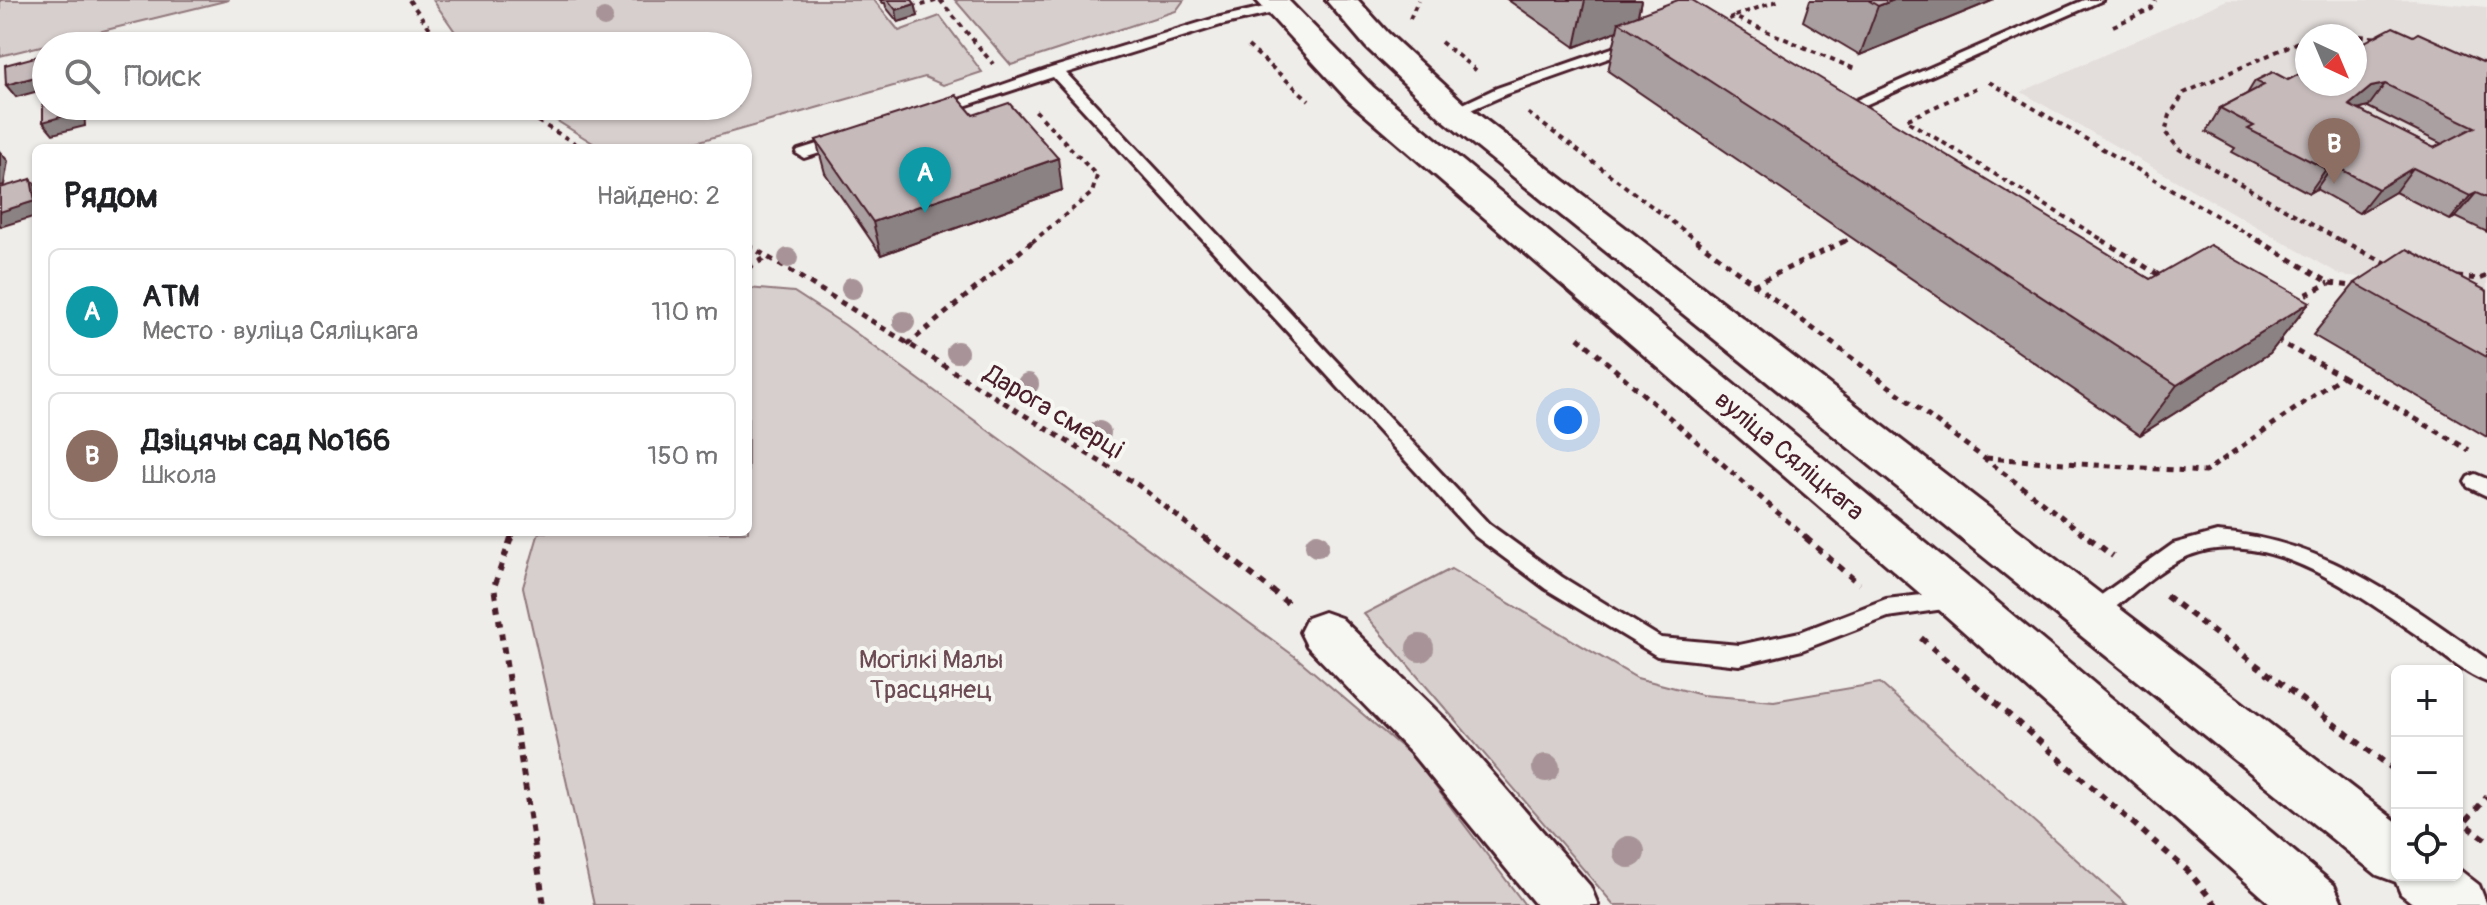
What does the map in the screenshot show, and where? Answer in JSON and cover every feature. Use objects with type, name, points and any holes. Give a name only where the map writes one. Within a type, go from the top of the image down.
[{"type":"main road","points":[[1341,0],[1377,40],[1454,112],[2391,851]]},
{"type":"main road","name":"вуліца Сяліцкага","points":[[1274,4],[1361,94],[1961,600],[2314,905]]},
{"type":"main road","points":[[2429,881],[2459,905]]},
{"type":"street","points":[[1324,632],[1430,738],[1571,905]]},
{"type":"lane","points":[[1844,110],[2096,0]]},
{"type":"lane","points":[[928,113],[1274,4]]},
{"type":"lane","points":[[1454,112],[1502,91],[1694,23],[1705,30]]},
{"type":"lane","points":[[1056,71],[1482,530],[1554,583],[1657,647],[1739,655],[1802,641],[1886,608],[1961,600]]},
{"type":"lane","points":[[804,153],[858,136]]},
{"type":"lane","points":[[2091,614],[2181,550],[2215,539],[2253,542],[2300,556],[2353,581],[2487,672]]},
{"type":"path","points":[[409,0],[433,32]]},
{"type":"path","points":[[911,8],[939,0]]},
{"type":"path","points":[[1410,19],[1418,0]]},
{"type":"path","points":[[1705,30],[1780,0]]},
{"type":"path","points":[[2110,27],[2151,9],[2155,0]]},
{"type":"path","points":[[1401,11],[1422,28]]},
{"type":"path","points":[[1734,17],[1893,86],[1906,120],[2163,277]]},
{"type":"path","points":[[1217,22],[1245,42],[1315,105]]},
{"type":"path","points":[[2367,36],[2386,38]]},
{"type":"path","points":[[1433,37],[1753,285],[2391,767]]},
{"type":"path","points":[[2295,43],[2184,93],[2170,115],[2165,132],[2179,149],[2355,249],[2402,270]]},
{"type":"path","points":[[1906,120],[2003,76]]},
{"type":"path","points":[[1989,82],[2330,283],[2359,287]]},
{"type":"path","points":[[907,345],[1092,193],[1097,176],[1012,85]]},
{"type":"path","points":[[536,120],[576,144]]},
{"type":"path","points":[[1753,285],[1852,238]]},
{"type":"path","name":"Дарога смерці","points":[[752,247],[1138,485],[1324,632]]},
{"type":"path","points":[[752,266],[768,257]]},
{"type":"path","points":[[2448,276],[2479,279],[2487,276]]},
{"type":"path","points":[[2293,301],[2330,283]]},
{"type":"path","points":[[1577,336],[2188,871],[2216,905]]},
{"type":"path","points":[[2269,337],[2294,348],[2474,453]]},
{"type":"path","points":[[1985,458],[2205,472],[2342,376]]},
{"type":"path","points":[[512,536],[494,587],[544,905]]},
{"type":"path","points":[[2463,817],[2487,797]]},
{"type":"path","points":[[2463,822],[2487,840]]},
{"type":"shaded area","points":[[2227,0],[2413,0],[2487,7],[2487,292],[2341,275],[2021,92]]},
{"type":"green space","points":[[0,0],[229,0],[98,32],[32,32],[32,48],[0,56]]},
{"type":"green space","points":[[433,0],[874,0],[899,31],[940,16],[982,72],[943,85],[925,77],[689,144],[595,144],[556,120],[752,120],[752,32],[455,32]]},
{"type":"green space","points":[[955,0],[1184,0],[1176,11],[1011,65]]},
{"type":"green space","name":"Могілкі Малы Трасцянец","points":[[752,288],[794,292],[845,325],[1297,658],[1413,757],[1525,905],[594,905],[523,587],[538,536],[752,536]]},
{"type":"green space","points":[[1451,569],[1637,678],[1702,695],[1774,701],[1880,683],[2127,905],[1614,905],[1364,614]]},
{"type":"building","points":[[888,0],[912,0],[915,4],[896,10]]},
{"type":"building","points":[[1678,0],[1692,0],[2150,279],[2210,245],[2310,302],[2177,385],[1619,22]]},
{"type":"building","points":[[1868,0],[1894,0],[1878,6]]},
{"type":"building","points":[[2393,27],[2413,36],[2418,33],[2487,64],[2487,198],[2476,193],[2470,196],[2413,168],[2378,189],[2333,165],[2326,169],[2248,129],[2254,126],[2220,108],[2264,85],[2255,81],[2273,72],[2288,80],[2295,76],[2295,96],[2360,96],[2349,105],[2434,148],[2475,127],[2385,84],[2367,90],[2367,41]]},
{"type":"building","points":[[32,58],[32,78],[6,85],[5,65]]},
{"type":"building","points":[[956,95],[973,115],[1009,103],[1058,158],[873,222],[816,140]]},
{"type":"building","points":[[31,179],[32,202],[0,212],[0,188]]},
{"type":"building","points":[[2407,249],[2487,291],[2487,357],[2355,283]]},
{"type":"place","name":"Дзіцячы сад №166","points":[[2334,184]]},
{"type":"place","name":"АТМ","points":[[925,213]]}]
